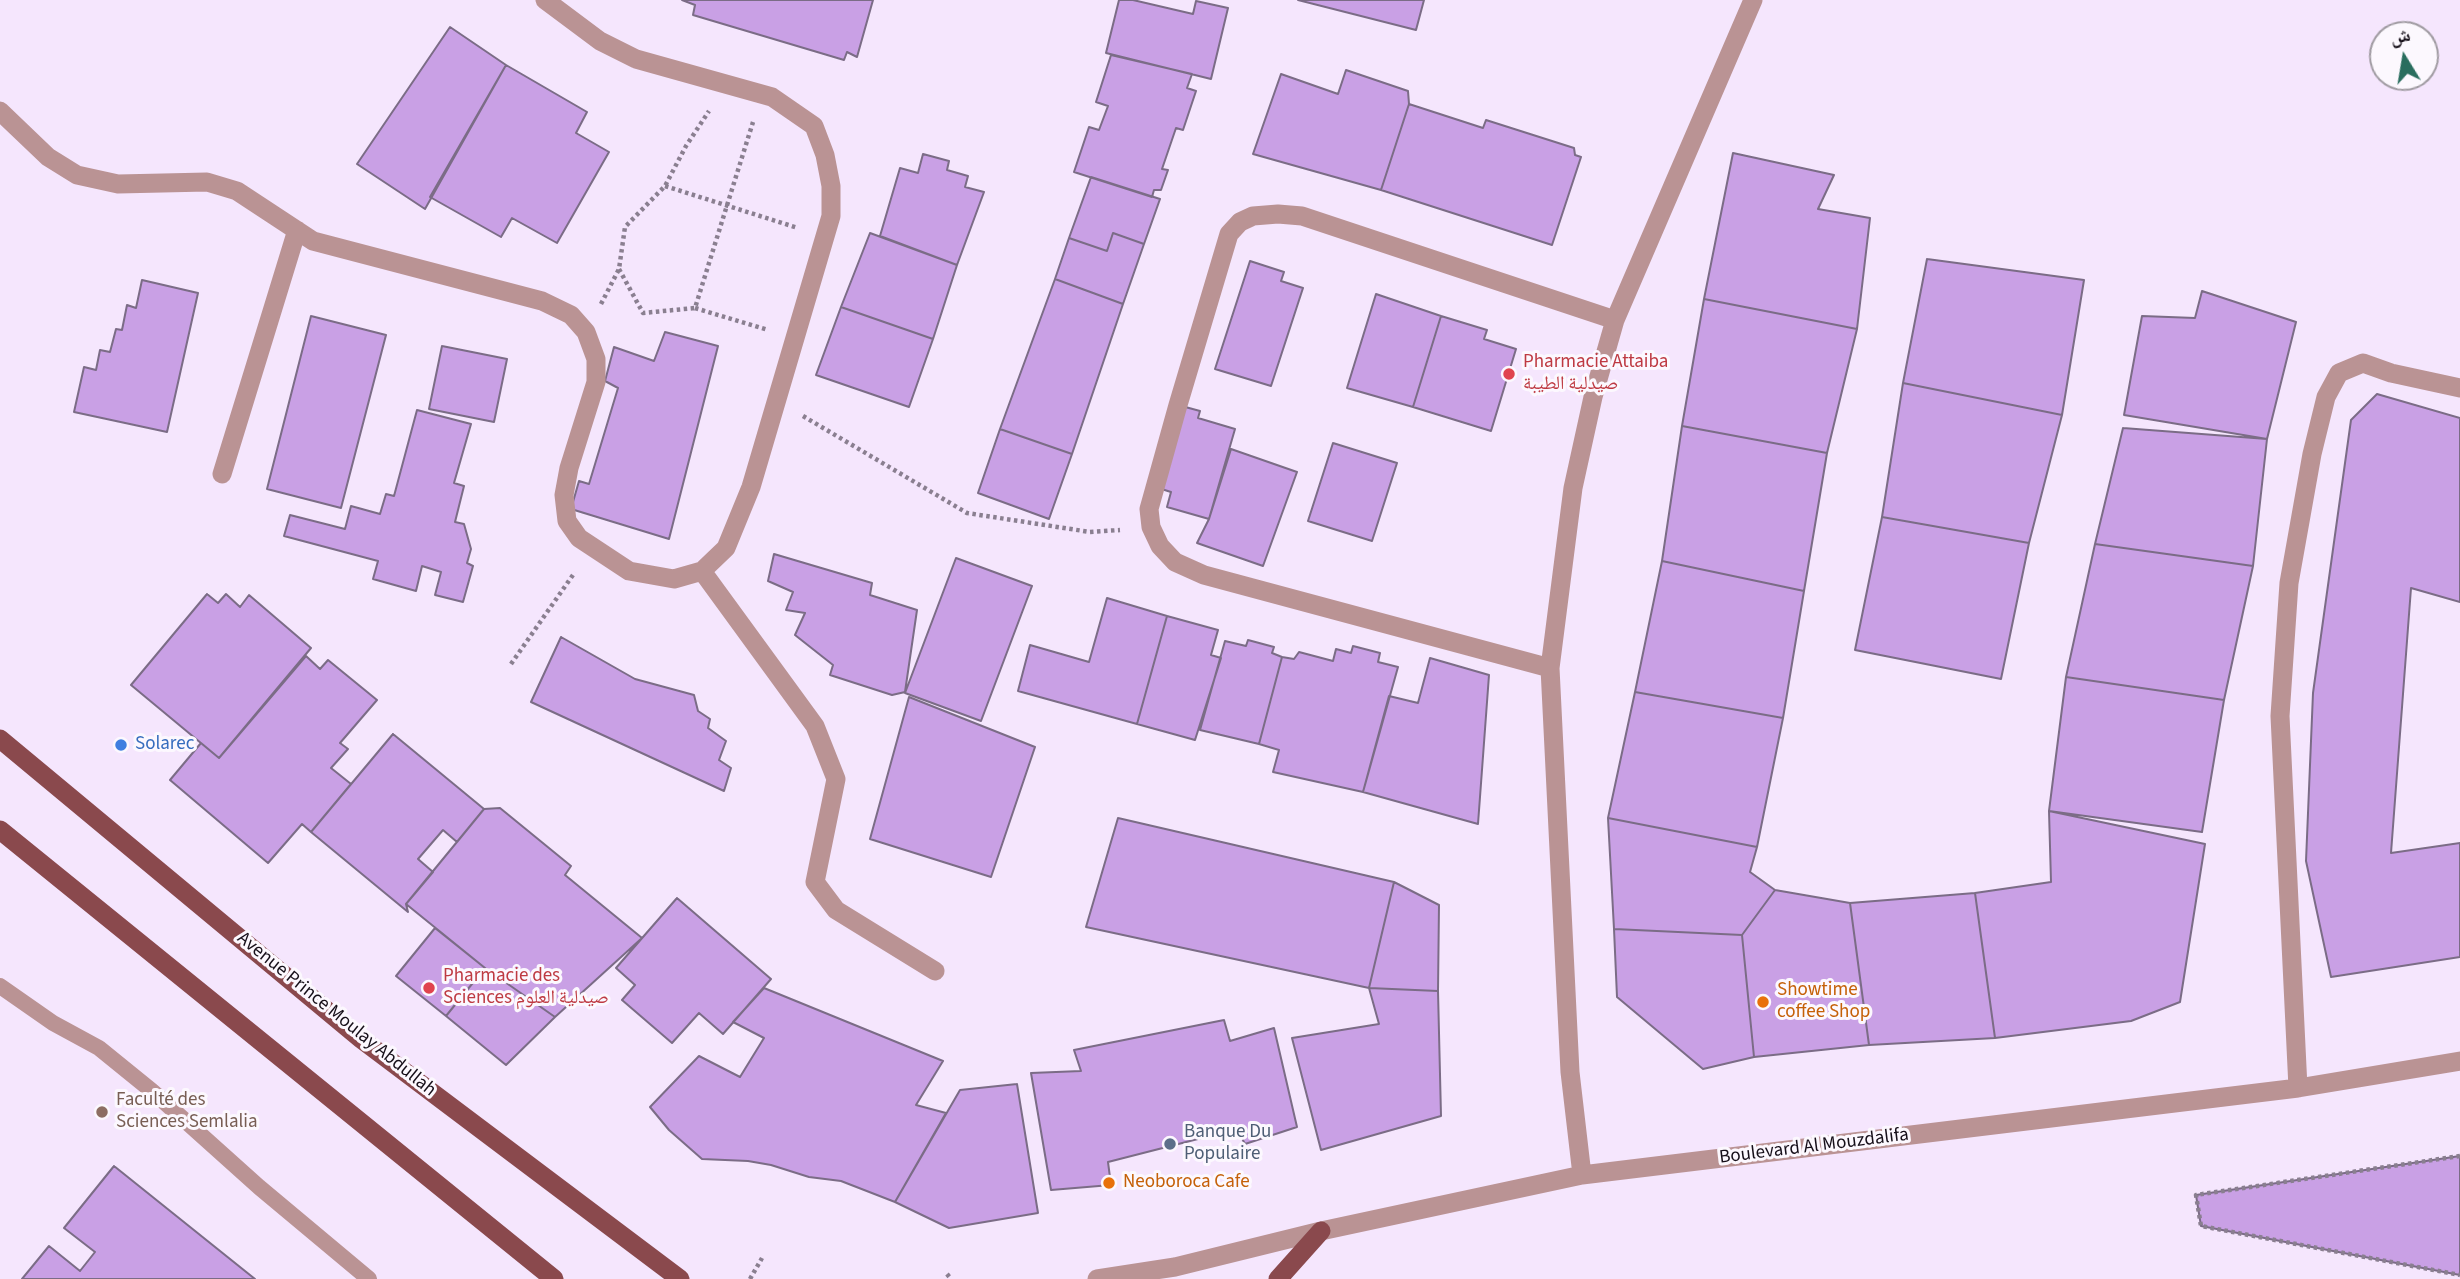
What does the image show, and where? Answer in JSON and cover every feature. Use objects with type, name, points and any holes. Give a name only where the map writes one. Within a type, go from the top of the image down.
[{"type":"main road","name":"Avenue Prince Moulay Abdullah","points":[[0,740],[361,1039],[680,1279]]},
{"type":"main road","points":[[0,830],[554,1279]]},
{"type":"main road","points":[[1278,1279],[1321,1231]]},
{"type":"street","points":[[0,111],[48,157],[77,175],[118,184],[207,183],[237,191],[313,241],[542,301],[570,315],[586,332],[596,359],[596,382],[569,468],[564,495],[567,521],[579,538],[629,571],[674,579],[702,571],[726,548],[751,487],[831,216],[831,186],[825,155],[814,126],[772,97],[636,59],[600,41],[545,0]]},
{"type":"street","points":[[1582,1175],[1570,1072],[1550,668],[1573,488],[1593,397],[1615,320],[1753,0]]},
{"type":"street","points":[[1550,668],[1204,575],[1175,562],[1160,546],[1151,527],[1149,509],[1229,234],[1240,222],[1253,216],[1302,216],[1615,320]]},
{"type":"street","points":[[222,474],[297,230]]},
{"type":"street","points":[[2298,1088],[2280,716],[2289,583],[2312,454],[2326,397],[2339,373],[2363,363],[2391,373],[2460,388]]},
{"type":"street","points":[[702,571],[815,726],[836,779],[815,882],[836,910],[935,971]]},
{"type":"street","name":"Boulevard Al Mouzdalifa","points":[[1097,1279],[1169,1273],[1321,1231],[1582,1175],[2298,1088],[2460,1061]]},
{"type":"lane","points":[[0,986],[53,1023],[99,1048],[369,1279]]},
{"type":"path","points":[[586,332],[619,270],[625,227],[665,186],[686,146],[726,84]]},
{"type":"path","points":[[695,307],[761,93]]},
{"type":"path","points":[[665,186],[825,237]]},
{"type":"path","points":[[619,270],[642,313],[695,307],[794,338]]},
{"type":"path","points":[[776,399],[967,513],[1090,532],[1151,527]]},
{"type":"path","points":[[511,664],[593,547]]},
{"type":"path","points":[[2460,1156],[2196,1195],[2201,1226],[2460,1275]]},
{"type":"path","points":[[750,1279],[762,1258]]},
{"type":"building","points":[[682,0],[873,0],[857,57],[847,52],[844,60],[693,15],[695,5]]},
{"type":"building","points":[[1119,0],[1133,0],[1193,14],[1196,1],[1228,8],[1211,79],[1106,53]]},
{"type":"building","points":[[1298,0],[1424,0],[1416,30]]},
{"type":"building","points":[[450,27],[506,65],[425,209],[357,164]]},
{"type":"building","points":[[1111,55],[1192,74],[1187,88],[1196,91],[1183,130],[1176,128],[1162,169],[1168,170],[1161,190],[1154,190],[1152,197],[1074,172],[1089,127],[1099,130],[1108,106],[1096,102]]},
{"type":"building","points":[[506,65],[587,112],[576,133],[609,152],[557,243],[512,218],[501,237],[430,197]]},
{"type":"building","points":[[1346,70],[1408,91],[1409,104],[1381,190],[1253,154],[1281,74],[1338,94]]},
{"type":"building","points":[[1409,104],[1483,128],[1486,120],[1574,148],[1575,155],[1581,157],[1552,245],[1381,190]]},
{"type":"building","points":[[1733,153],[1834,175],[1818,209],[1870,218],[1857,329],[1704,299]]},
{"type":"building","points":[[923,154],[949,161],[947,170],[968,176],[965,187],[984,192],[957,265],[880,236],[900,168],[918,173]]},
{"type":"building","points":[[1091,177],[1160,199],[1144,244],[1113,233],[1107,251],[1069,238]]},
{"type":"building","points":[[870,233],[957,265],[933,339],[841,307]]},
{"type":"building","points":[[1113,233],[1144,244],[1123,304],[1055,279],[1069,238],[1107,251]]},
{"type":"building","points":[[1927,259],[2084,280],[2062,415],[1903,383]]},
{"type":"building","points":[[1250,261],[1284,272],[1281,281],[1303,288],[1271,386],[1215,369]]},
{"type":"building","points":[[1055,279],[1123,304],[1072,454],[1000,429]]},
{"type":"building","points":[[142,280],[198,293],[167,432],[74,412],[84,367],[96,370],[100,350],[110,352],[116,329],[122,330],[127,305],[136,308]]},
{"type":"building","points":[[2202,291],[2296,322],[2267,439],[2124,415],[2142,316],[2195,318]]},
{"type":"building","points":[[1376,294],[1441,316],[1413,407],[1347,388]]},
{"type":"building","points":[[1704,299],[1857,329],[1827,453],[1682,426]]},
{"type":"building","points":[[841,307],[933,339],[909,407],[816,375]]},
{"type":"building","points":[[311,316],[386,335],[341,508],[267,489]]},
{"type":"building","points":[[1441,316],[1487,330],[1484,339],[1516,349],[1491,431],[1413,407]]},
{"type":"building","points":[[665,332],[718,346],[669,539],[571,509],[579,481],[589,484],[618,388],[605,381],[614,347],[654,361]]},
{"type":"building","points":[[442,346],[507,359],[494,422],[429,409]]},
{"type":"building","points":[[1903,383],[2062,415],[2029,543],[1882,517]]},
{"type":"building","points":[[2377,394],[2460,418],[2460,602],[2411,588],[2391,853],[2460,843],[2460,957],[2331,977],[2306,861],[2313,693],[2351,420]]},
{"type":"building","points":[[1178,405],[1200,411],[1198,418],[1235,429],[1209,519],[1167,507],[1171,492],[1155,487]]},
{"type":"building","points":[[417,410],[471,424],[454,483],[464,486],[455,522],[464,524],[471,549],[467,563],[473,566],[463,602],[435,595],[441,572],[422,566],[416,591],[373,579],[378,561],[284,536],[290,515],[345,529],[351,506],[380,514],[386,494],[394,496]]},
{"type":"building","points":[[1682,426],[1827,453],[1804,591],[1662,561]]},
{"type":"building","points":[[2123,428],[2267,439],[2253,566],[2095,544]]},
{"type":"building","points":[[1000,429],[1072,454],[1049,519],[978,493]]},
{"type":"building","points":[[1333,443],[1397,463],[1372,541],[1308,521]]},
{"type":"building","points":[[1231,449],[1297,472],[1263,566],[1197,543],[1209,519]]},
{"type":"building","points":[[1882,517],[2029,543],[2001,679],[1855,650]]},
{"type":"building","points":[[2095,544],[2253,566],[2224,700],[2066,677]]},
{"type":"building","points":[[774,554],[872,583],[870,595],[917,610],[905,692],[892,695],[830,675],[833,665],[795,635],[805,613],[786,610],[793,592],[768,581]]},
{"type":"building","points":[[956,558],[1032,586],[981,721],[905,693]]},
{"type":"building","points":[[1662,561],[1804,591],[1783,718],[1635,692]]},
{"type":"building","points":[[207,594],[218,603],[226,594],[240,607],[249,595],[311,648],[219,758],[131,685]]},
{"type":"building","points":[[1107,598],[1167,616],[1137,724],[1018,691],[1030,645],[1089,662]]},
{"type":"building","points":[[1167,616],[1218,630],[1211,655],[1221,658],[1195,740],[1137,724]]},
{"type":"building","points":[[561,637],[635,679],[694,695],[698,711],[710,719],[708,728],[726,741],[719,760],[731,768],[724,791],[531,702]]},
{"type":"building","points":[[1248,640],[1274,647],[1272,653],[1282,657],[1259,744],[1200,730],[1225,641],[1246,646]]},
{"type":"building","points":[[1353,646],[1380,653],[1378,662],[1398,667],[1363,792],[1273,772],[1279,750],[1259,744],[1282,657],[1294,659],[1299,652],[1333,661],[1336,649],[1351,653]]},
{"type":"building","points":[[306,656],[320,669],[328,660],[377,700],[340,743],[348,749],[331,768],[351,784],[311,832],[302,824],[268,863],[170,780],[201,743],[219,758]]},
{"type":"building","points":[[1430,658],[1489,675],[1478,824],[1363,792],[1389,696],[1418,703]]},
{"type":"building","points":[[2066,677],[2224,700],[2202,832],[2049,811]]},
{"type":"building","points":[[1635,692],[1783,718],[1757,847],[1608,818]]},
{"type":"building","points":[[909,697],[1035,747],[991,877],[870,839]]},
{"type":"building","points":[[393,734],[484,809],[457,842],[443,830],[418,859],[433,872],[406,904],[408,912],[311,832]]},
{"type":"building","points":[[500,808],[571,866],[565,875],[642,938],[555,1017],[485,968],[406,904],[484,809]]},
{"type":"building","points":[[2049,811],[2205,844],[2180,1002],[2131,1021],[1995,1038],[1975,893],[2051,882]]},
{"type":"building","points":[[1118,818],[1394,882],[1369,988],[1086,927]]},
{"type":"building","points":[[1608,818],[1757,847],[1750,872],[1775,890],[1742,935],[1614,929]]},
{"type":"building","points":[[1394,882],[1439,905],[1438,991],[1369,988]]},
{"type":"building","points":[[1775,890],[1850,903],[1869,1045],[1754,1057],[1742,935]]},
{"type":"building","points":[[1975,893],[1995,1038],[1869,1045],[1850,903]]},
{"type":"building","points":[[677,898],[771,979],[723,1034],[699,1013],[672,1043],[622,1000],[635,985],[616,968]]},
{"type":"building","points":[[435,928],[485,968],[446,1016],[396,976]]},
{"type":"building","points":[[1614,929],[1742,935],[1754,1057],[1703,1069],[1617,997]]},
{"type":"building","points":[[485,968],[555,1017],[506,1065],[446,1016]]},
{"type":"building","points":[[764,988],[943,1061],[916,1105],[946,1113],[895,1202],[841,1181],[809,1177],[771,1165],[702,1159],[669,1130],[650,1107],[699,1056],[740,1077],[764,1038],[733,1022]]},
{"type":"building","points":[[1369,988],[1438,991],[1441,1116],[1321,1150],[1292,1038],[1379,1024]]},
{"type":"building","points":[[1224,1020],[1230,1041],[1274,1028],[1297,1127],[1245,1144],[1237,1129],[1108,1162],[1111,1185],[1051,1190],[1031,1073],[1081,1071],[1074,1050]]},
{"type":"building","points":[[1017,1084],[1038,1213],[949,1228],[895,1202],[960,1090]]},
{"type":"building","points":[[2460,1156],[2460,1275],[2201,1226],[2196,1195]]},
{"type":"building","points":[[114,1166],[255,1279],[22,1279],[49,1246],[80,1271],[95,1252],[64,1228]]},
{"type":"place","name":"Pharmacie Attaiba صيدلية الطيبة","points":[[1509,374]]},
{"type":"place","name":"Solarec","points":[[121,745]]},
{"type":"place","name":"Pharmacie des Sciences صيدلية العلوم","points":[[429,988]]},
{"type":"place","name":"Showtime coffee Shop","points":[[1763,1002]]},
{"type":"place","name":"Faculté des Sciences Semlalia","points":[[102,1112]]},
{"type":"place","name":"Banque Du Populaire","points":[[1170,1144]]},
{"type":"place","name":"Neoboroca Cafe","points":[[1109,1183]]}]
